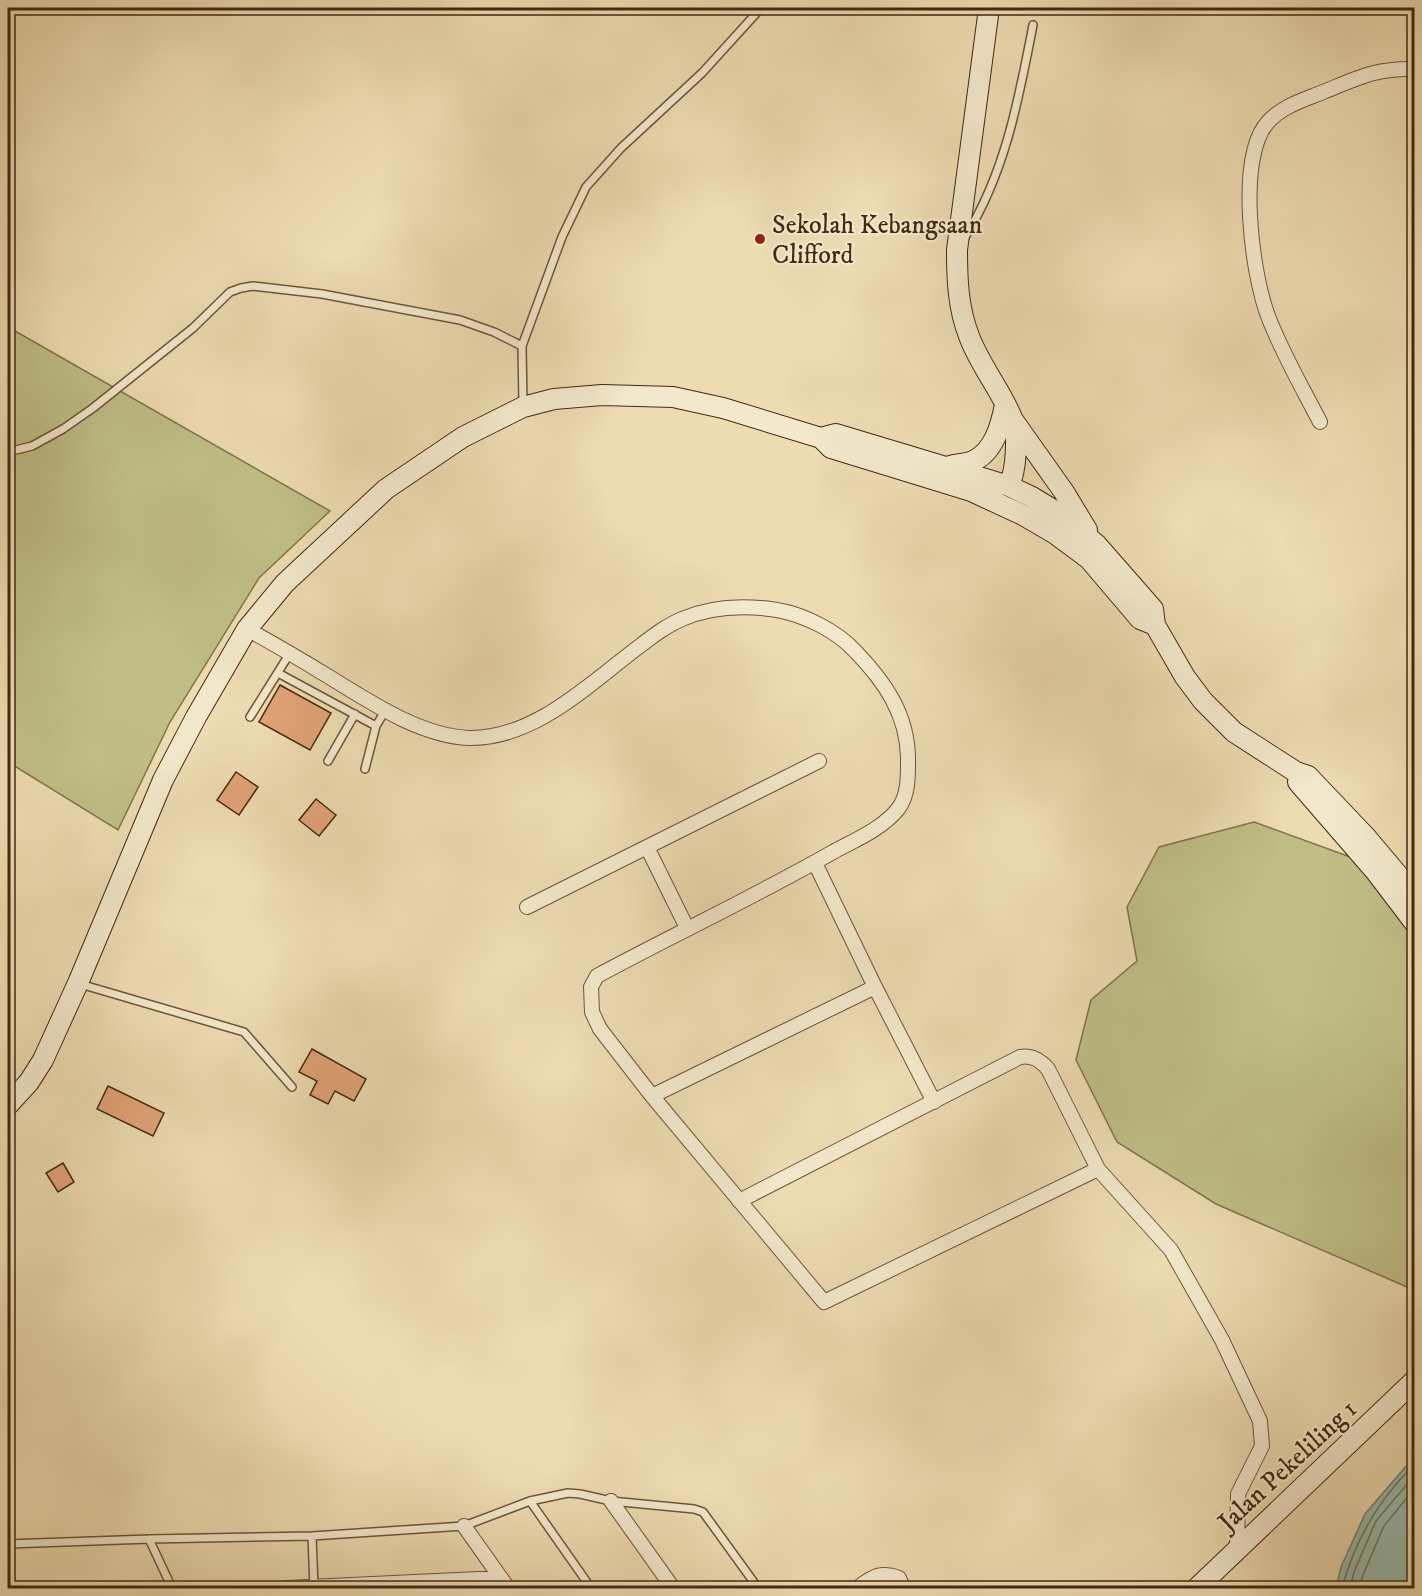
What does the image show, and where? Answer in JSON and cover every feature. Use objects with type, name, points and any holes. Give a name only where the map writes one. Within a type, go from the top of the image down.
[{"type":"street","points":[[989,8],[957,250],[957,281],[961,310],[981,363],[1009,413],[1064,492],[1097,545]]},
{"type":"street","points":[[1320,422],[1268,316],[1259,287],[1254,260],[1248,180],[1257,139],[1266,123],[1289,106],[1381,70],[1414,69]]},
{"type":"street","points":[[8,1105],[29,1082],[43,1060],[78,983],[163,780],[196,717],[248,629],[285,583],[386,489],[463,437],[523,407],[554,399],[602,395],[673,397],[723,408],[821,438],[831,448],[971,491],[1023,515],[1054,533],[1089,559],[1140,619],[1155,625]]},
{"type":"street","points":[[947,466],[974,461],[992,445],[1009,413]]},
{"type":"street","points":[[1009,413],[1016,466],[1009,486],[1023,515]]},
{"type":"street","points":[[821,438],[836,434],[947,466],[1009,486],[1060,514],[1097,545],[1153,609],[1155,625],[1185,677],[1203,700],[1234,732],[1296,772],[1308,776],[1366,837],[1414,894]]},
{"type":"street","points":[[971,491],[1009,486]]},
{"type":"street","points":[[248,629],[385,711],[424,728],[467,738],[511,731],[564,704],[659,631],[682,619],[705,611],[731,607],[756,607],[786,612],[819,625],[849,644],[874,670],[891,694],[903,721],[908,745],[906,795],[900,807],[889,820],[815,863],[597,976],[591,987],[592,1012],[600,1029],[652,1096],[824,1302],[1098,1168]]},
{"type":"street","points":[[527,907],[819,761]]},
{"type":"street","points":[[1296,772],[1298,783],[1376,872],[1414,922]]},
{"type":"street","points":[[646,847],[687,928]]},
{"type":"street","points":[[815,863],[934,1102]]},
{"type":"street","points":[[652,1096],[875,987]]},
{"type":"street","points":[[739,1201],[1020,1058],[1027,1056],[1041,1061],[1048,1069],[1098,1168],[1171,1250],[1222,1340],[1260,1421],[1262,1446],[1239,1494],[1237,1549]]},
{"type":"street","name":"Jalan Pekeliling 1","points":[[1197,1588],[1414,1381]]},
{"type":"street","points":[[611,1501],[673,1588]]},
{"type":"street","points":[[464,1526],[504,1583]]},
{"type":"street","points":[[857,1588],[875,1576],[887,1574],[899,1578],[903,1588]]},
{"type":"street","points":[[287,1588],[504,1583]]},
{"type":"lane","points":[[523,407],[522,346],[562,237],[586,187],[621,148],[702,73],[761,8]]},
{"type":"lane","points":[[957,250],[974,224],[1001,156],[1020,97],[1033,26]]},
{"type":"lane","points":[[8,452],[32,446],[63,429],[93,408],[193,328],[230,292],[241,288],[253,286],[321,294],[460,320],[494,332],[522,346]]},
{"type":"lane","points":[[250,717],[290,653]]},
{"type":"lane","points":[[278,673],[376,726]]},
{"type":"lane","points":[[365,769],[376,726],[385,711]]},
{"type":"lane","points":[[328,761],[355,714]]},
{"type":"lane","points":[[78,983],[244,1032],[292,1087]]},
{"type":"lane","points":[[8,1544],[312,1536],[464,1526],[530,1501],[568,1493],[611,1501],[694,1509],[703,1512],[758,1588]]},
{"type":"lane","points":[[530,1501],[591,1588]]},
{"type":"lane","points":[[312,1536],[314,1587]]},
{"type":"lane","points":[[148,1539],[172,1588]]},
{"type":"shaded area","points":[[8,327],[330,511],[259,578],[170,722],[118,830],[8,762]]},
{"type":"shaded area","points":[[1254,822],[1353,858],[1414,932],[1414,1290],[1216,1204],[1117,1142],[1076,1060],[1091,1000],[1137,961],[1127,907],[1159,847]]},
{"type":"water","points":[[1414,1457],[1414,1588],[1336,1588],[1341,1567],[1365,1514]]},
{"type":"building","points":[[280,685],[331,713],[310,750],[259,722]]},
{"type":"building","points":[[236,772],[258,787],[239,815],[217,800]]},
{"type":"building","points":[[316,799],[336,815],[319,836],[299,820]]},
{"type":"building","points":[[312,1049],[366,1079],[354,1101],[335,1091],[328,1104],[310,1095],[317,1081],[299,1072]]},
{"type":"building","points":[[108,1086],[164,1113],[153,1136],[97,1109]]},
{"type":"building","points":[[63,1163],[74,1182],[58,1192],[46,1173]]},
{"type":"place","name":"Sekolah Kebangsaan Clifford","points":[[760,239]]}]
